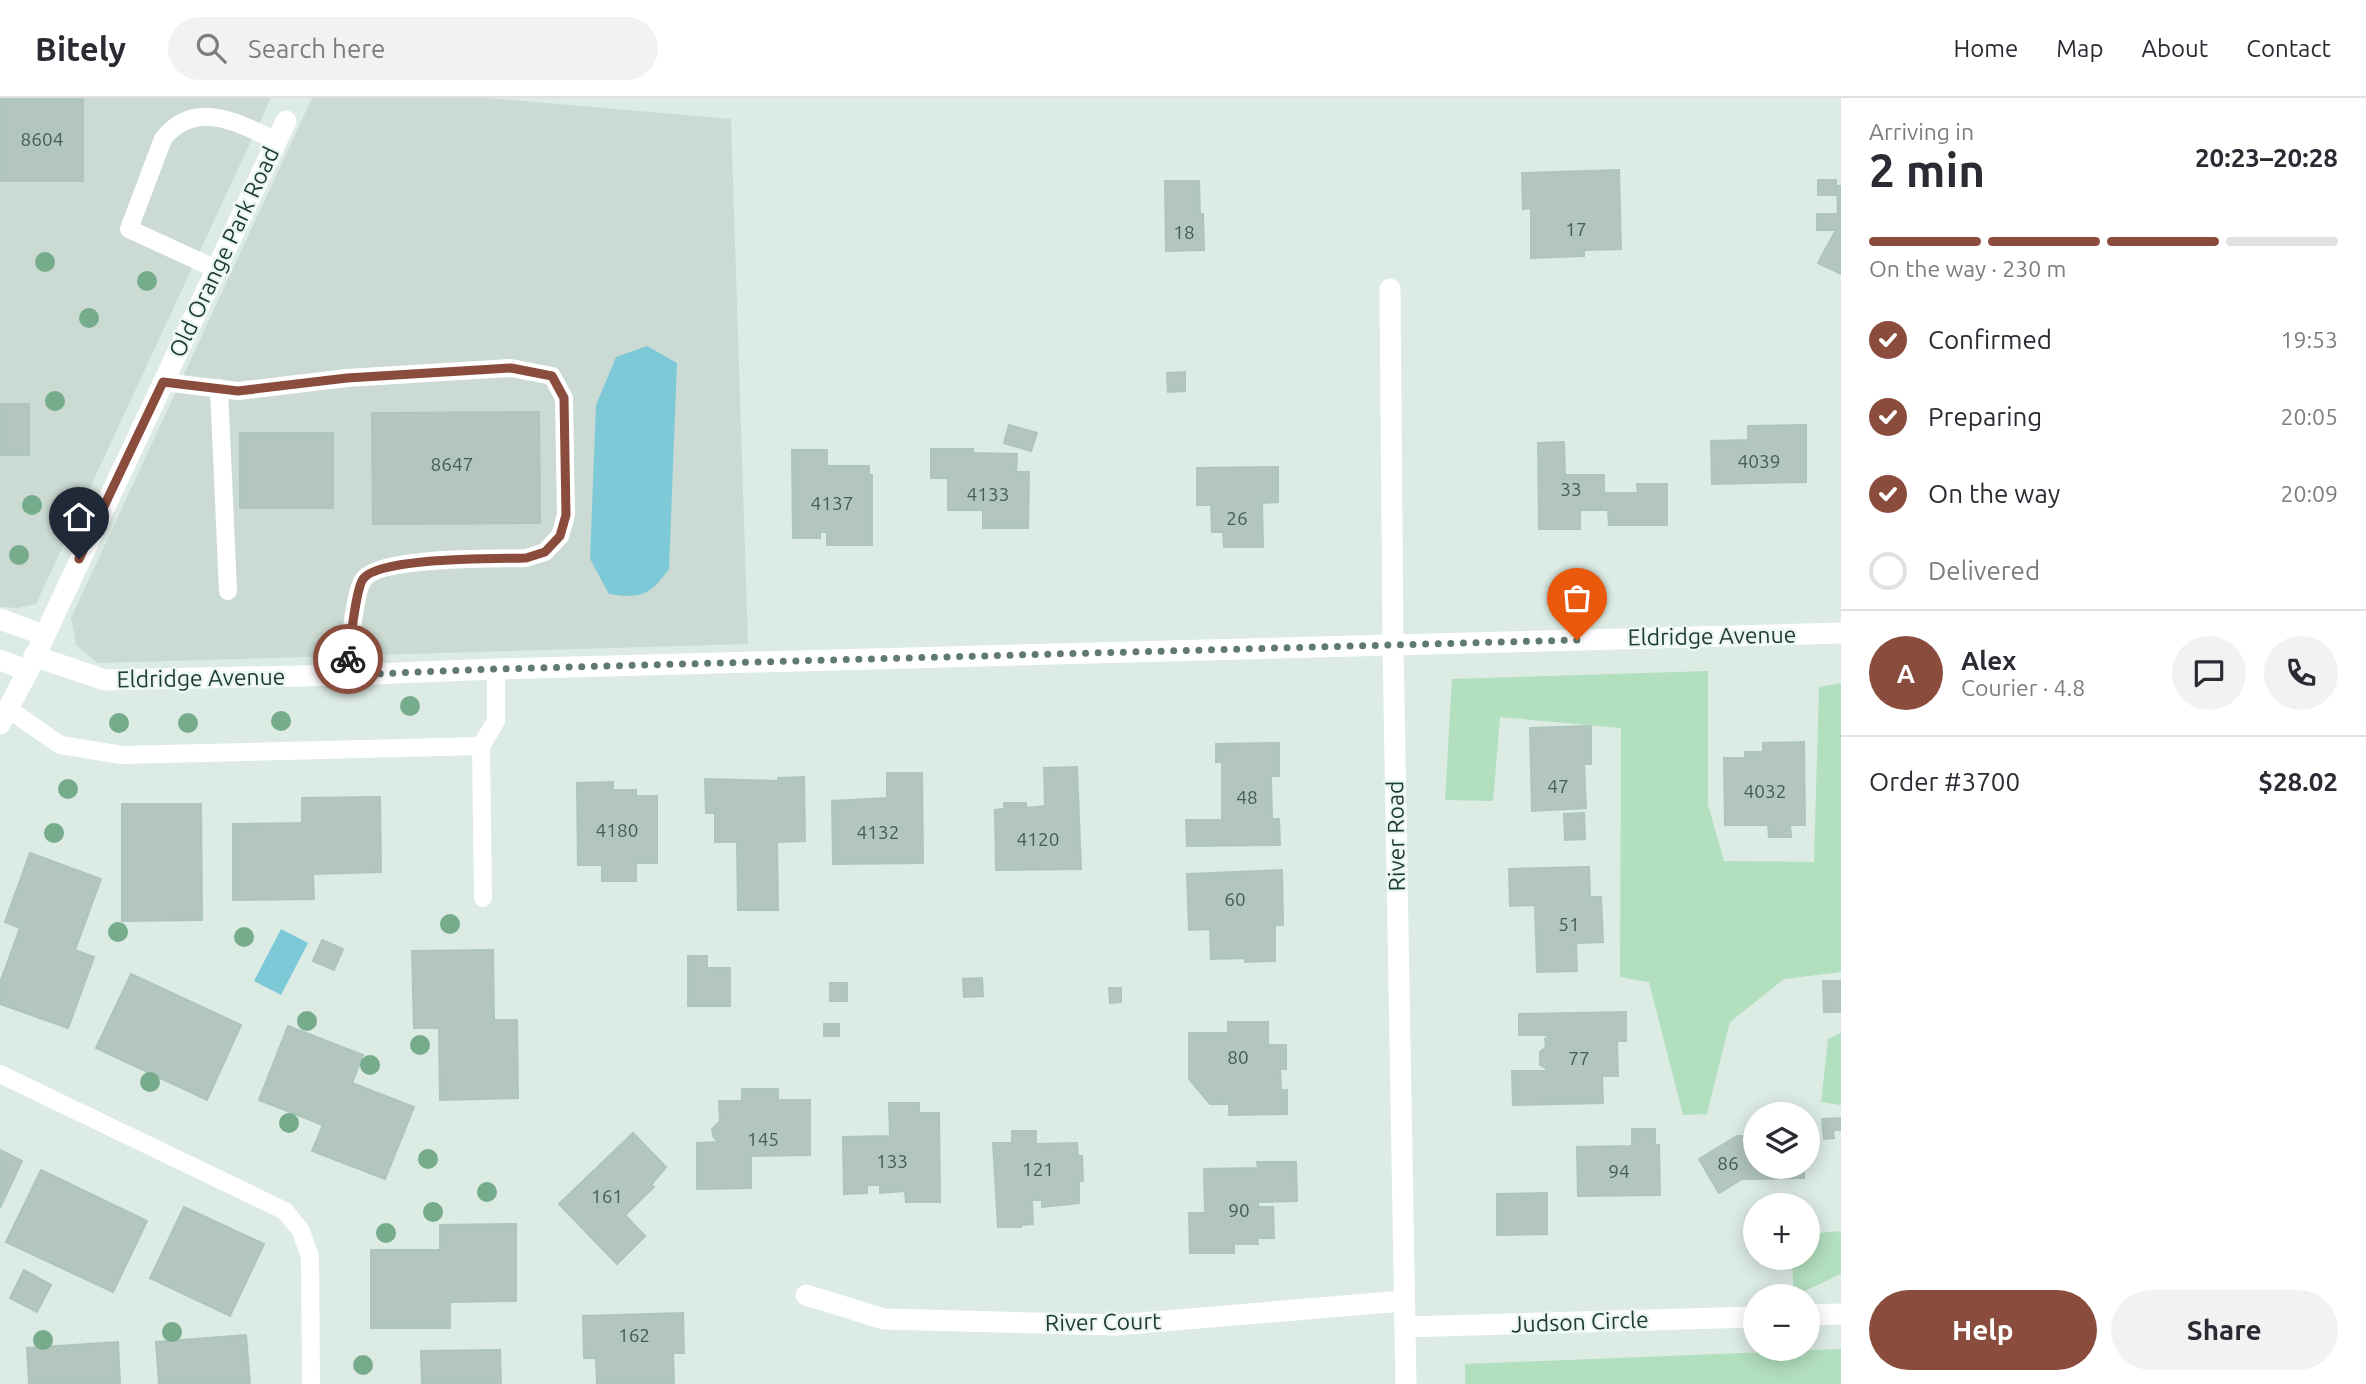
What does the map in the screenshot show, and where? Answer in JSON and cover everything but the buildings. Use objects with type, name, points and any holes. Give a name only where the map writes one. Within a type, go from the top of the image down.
[{"type":"street","name":"Old Orange Park Road","points":[[4,716],[31,664],[286,121]]},
{"type":"street","name":"River Road","points":[[1390,289],[1393,644],[1406,1384]]},
{"type":"street","points":[[0,618],[44,635]]},
{"type":"street","name":"Eldridge Avenue","points":[[0,660],[105,680],[1841,633]]},
{"type":"street","name":"River Court","points":[[806,1295],[884,1319],[1116,1325],[1403,1301]]},
{"type":"street","points":[[1820,1315],[1841,1314]]},
{"type":"street","name":"Judson Circle","points":[[1405,1327],[1743,1317]]},
{"type":"lane","points":[[216,269],[129,229],[163,139],[172,127],[185,120],[216,116],[229,118],[276,141]]},
{"type":"lane","points":[[163,382],[238,391],[347,378],[511,368],[552,376],[564,398],[566,515],[560,536],[545,552],[526,558],[405,563],[377,569],[363,579],[358,594],[346,675]]},
{"type":"lane","points":[[219,388],[228,591]]},
{"type":"lane","points":[[483,898],[481,746],[496,721],[496,669]]},
{"type":"lane","points":[[4,716],[60,745],[122,755],[481,746]]},
{"type":"lane","points":[[0,1074],[285,1211],[301,1231],[310,1256],[311,1384]]},
{"type":"shaded area","points":[[0,98],[271,98],[36,604],[18,608],[0,607]]},
{"type":"shaded area","points":[[312,98],[487,98],[731,119],[748,644],[98,663],[76,645],[71,618]]},
{"type":"green space","points":[[1708,671],[1708,805],[1724,861],[1814,862],[1819,687],[1841,683],[1841,972],[1784,979],[1730,1022],[1707,1114],[1683,1115],[1649,982],[1620,977],[1621,728],[1500,717],[1493,801],[1445,800],[1452,679]]},
{"type":"green space","points":[[1841,1033],[1841,1105],[1821,1102],[1828,1039]]},
{"type":"green space","points":[[1841,1231],[1841,1274],[1820,1284],[1793,1284],[1793,1270],[1820,1270],[1820,1233]]},
{"type":"green space","points":[[1841,1349],[1841,1384],[1465,1384],[1465,1364],[1743,1353],[1743,1361],[1820,1361],[1820,1350]]},
{"type":"water","points":[[647,346],[677,363],[669,569],[656,585],[644,593],[630,596],[609,594],[590,559],[596,405],[616,357]]},
{"type":"water","points":[[281,929],[308,943],[281,995],[254,981]]},
{"type":"way so far","points":[[348,659],[346,675],[1577,640]]},
{"type":"route","points":[[79,559],[163,382],[238,391],[347,378],[511,368],[552,376],[564,398],[566,515],[560,536],[545,552],[526,558],[405,563],[377,569],[363,579],[358,594],[348,659]]}]
